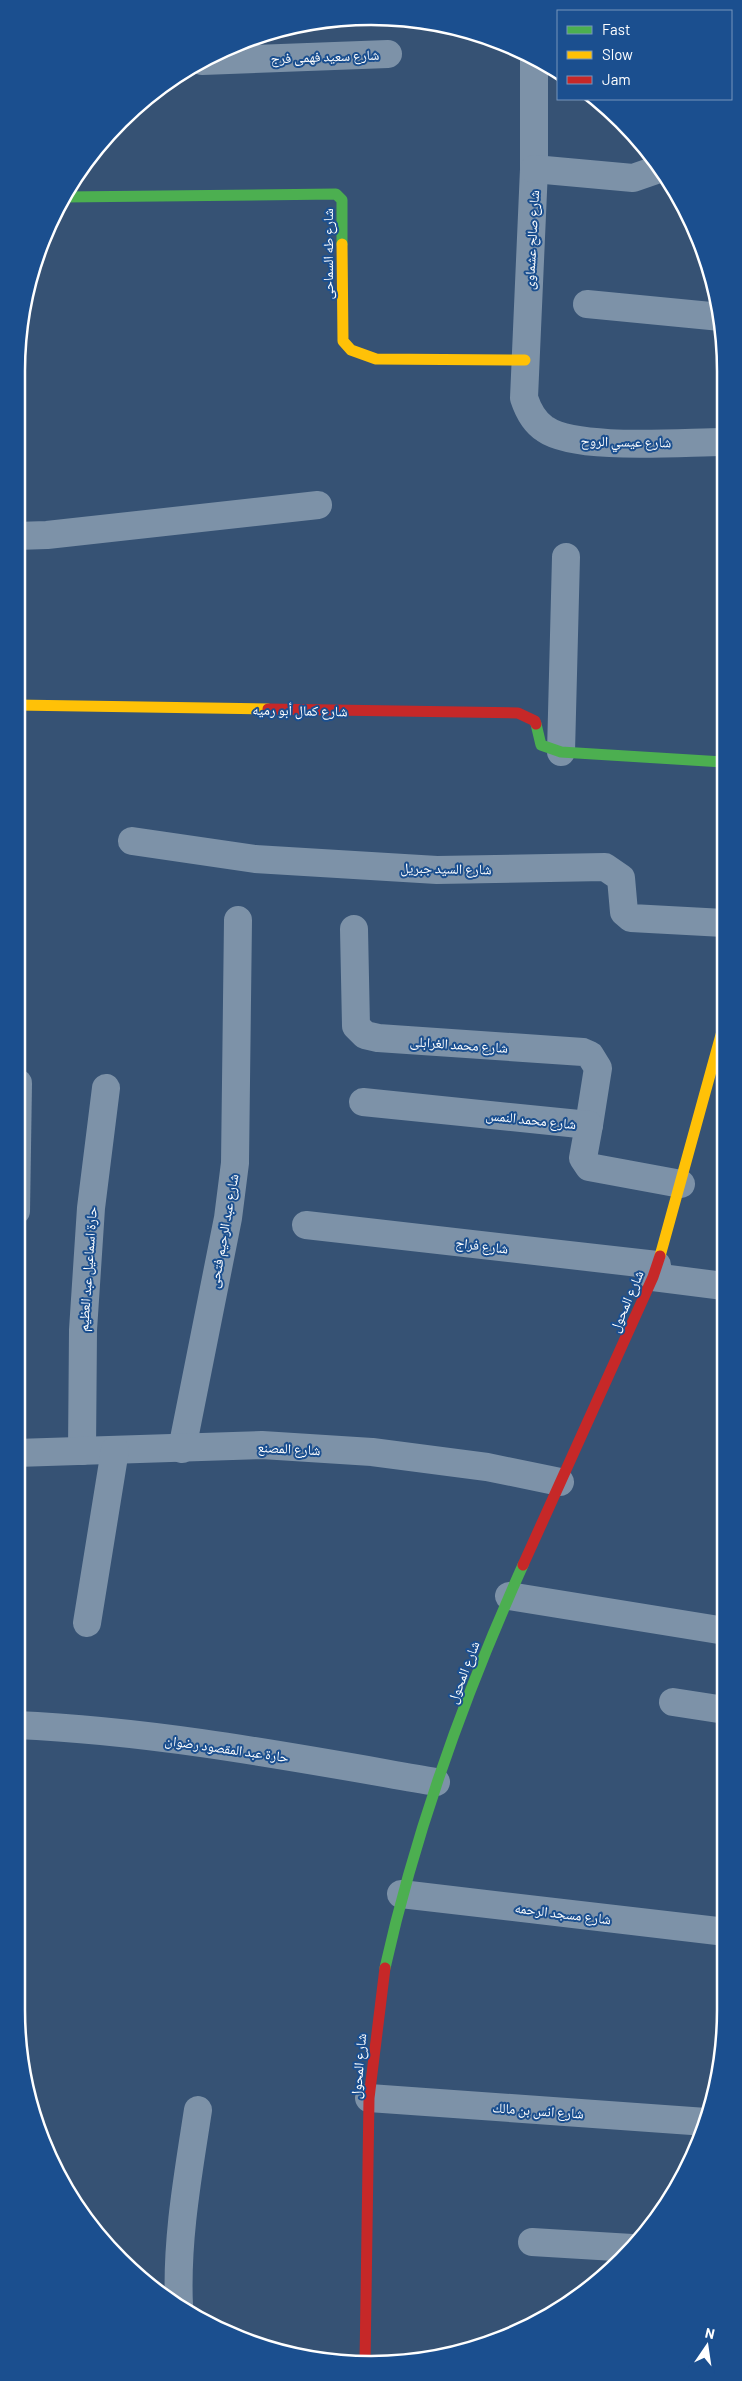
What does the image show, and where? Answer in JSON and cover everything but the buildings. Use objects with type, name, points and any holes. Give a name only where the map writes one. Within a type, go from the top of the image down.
[{"type":"street","name":"شارع سعيد فهمى فرج","points":[[219,60],[388,54]]},
{"type":"street","name":"شارع صالح عشماوى","points":[[534,66],[534,169],[524,398],[534,420]]},
{"type":"street","points":[[534,169],[633,178],[653,171]]},
{"type":"street","name":"شارع طه السماحى","points":[[72,197],[336,194],[342,200],[342,341],[351,350],[376,358],[525,360]]},
{"type":"street","points":[[587,304],[712,316]]},
{"type":"street","name":"شارع عيسي الروح","points":[[534,420],[544,429],[558,436],[588,443],[717,442]]},
{"type":"street","points":[[25,536],[318,505]]},
{"type":"street","points":[[561,752],[566,557]]},
{"type":"street","name":"شارع كمال أبو رميه","points":[[25,705],[518,713],[535,721],[541,745],[561,752],[717,762]]},
{"type":"street","name":"شارع السيد جبريل","points":[[132,841],[255,859],[427,870],[605,867],[621,878],[624,912],[631,918],[717,923]]},
{"type":"street","name":"شارع عبد الرحيم فتحى","points":[[182,1449],[228,1218],[235,1163],[238,920]]},
{"type":"street","name":"شارع محمد الغرابلى","points":[[354,929],[356,1026],[365,1035],[378,1038],[582,1052],[590,1055],[598,1068],[590,1125]]},
{"type":"street","name":"شارع المحول","points":[[364,2356],[369,2098],[382,1979],[401,1894],[436,1782],[509,1596],[655,1271],[681,1184],[717,1078]]},
{"type":"street","name":"حارة اسماعيل عبد العظيم","points":[[82,1451],[82,1330],[88,1245],[106,1088]]},
{"type":"street","name":"شارع محمد النمس","points":[[363,1102],[590,1125],[583,1158],[589,1167],[681,1184]]},
{"type":"street","name":"شارع فراج","points":[[306,1225],[655,1271],[717,1284]]},
{"type":"street","name":"شارع المصنع","points":[[25,1453],[262,1445],[372,1452],[487,1467],[560,1482]]},
{"type":"street","points":[[87,1623],[115,1450]]},
{"type":"street","points":[[509,1596],[717,1630]]},
{"type":"street","points":[[673,1702],[717,1709]]},
{"type":"street","name":"حارة عبد المقصود رضوان","points":[[25,1725],[60,1727],[252,1750],[436,1782]]},
{"type":"street","name":"شارع مسجد الرحمه","points":[[401,1894],[717,1931]]},
{"type":"street","name":"شارع انس بن مالك","points":[[369,2098],[699,2121]]},
{"type":"street","points":[[179,2298],[182,2214],[198,2110]]},
{"type":"street","points":[[532,2242],[623,2247]]},
{"type":"traffic: fast","points":[[72,197],[336,194],[342,200],[342,244]]},
{"type":"traffic: fast","points":[[536,724],[541,745],[561,752],[717,762]]},
{"type":"traffic: fast","points":[[385,1968],[411,1865],[444,1763],[481,1663],[523,1565]]},
{"type":"traffic: slow","points":[[342,244],[343,341],[351,350],[376,359],[525,360]]},
{"type":"traffic: slow","points":[[25,705],[268,709]]},
{"type":"traffic: slow","points":[[660,1256],[717,1049]]},
{"type":"traffic: jam","points":[[268,709],[518,713],[535,721],[536,724]]},
{"type":"traffic: jam","points":[[523,1565],[653,1277],[660,1256]]},
{"type":"traffic: jam","points":[[365,2356],[369,2098],[385,1968]]}]
